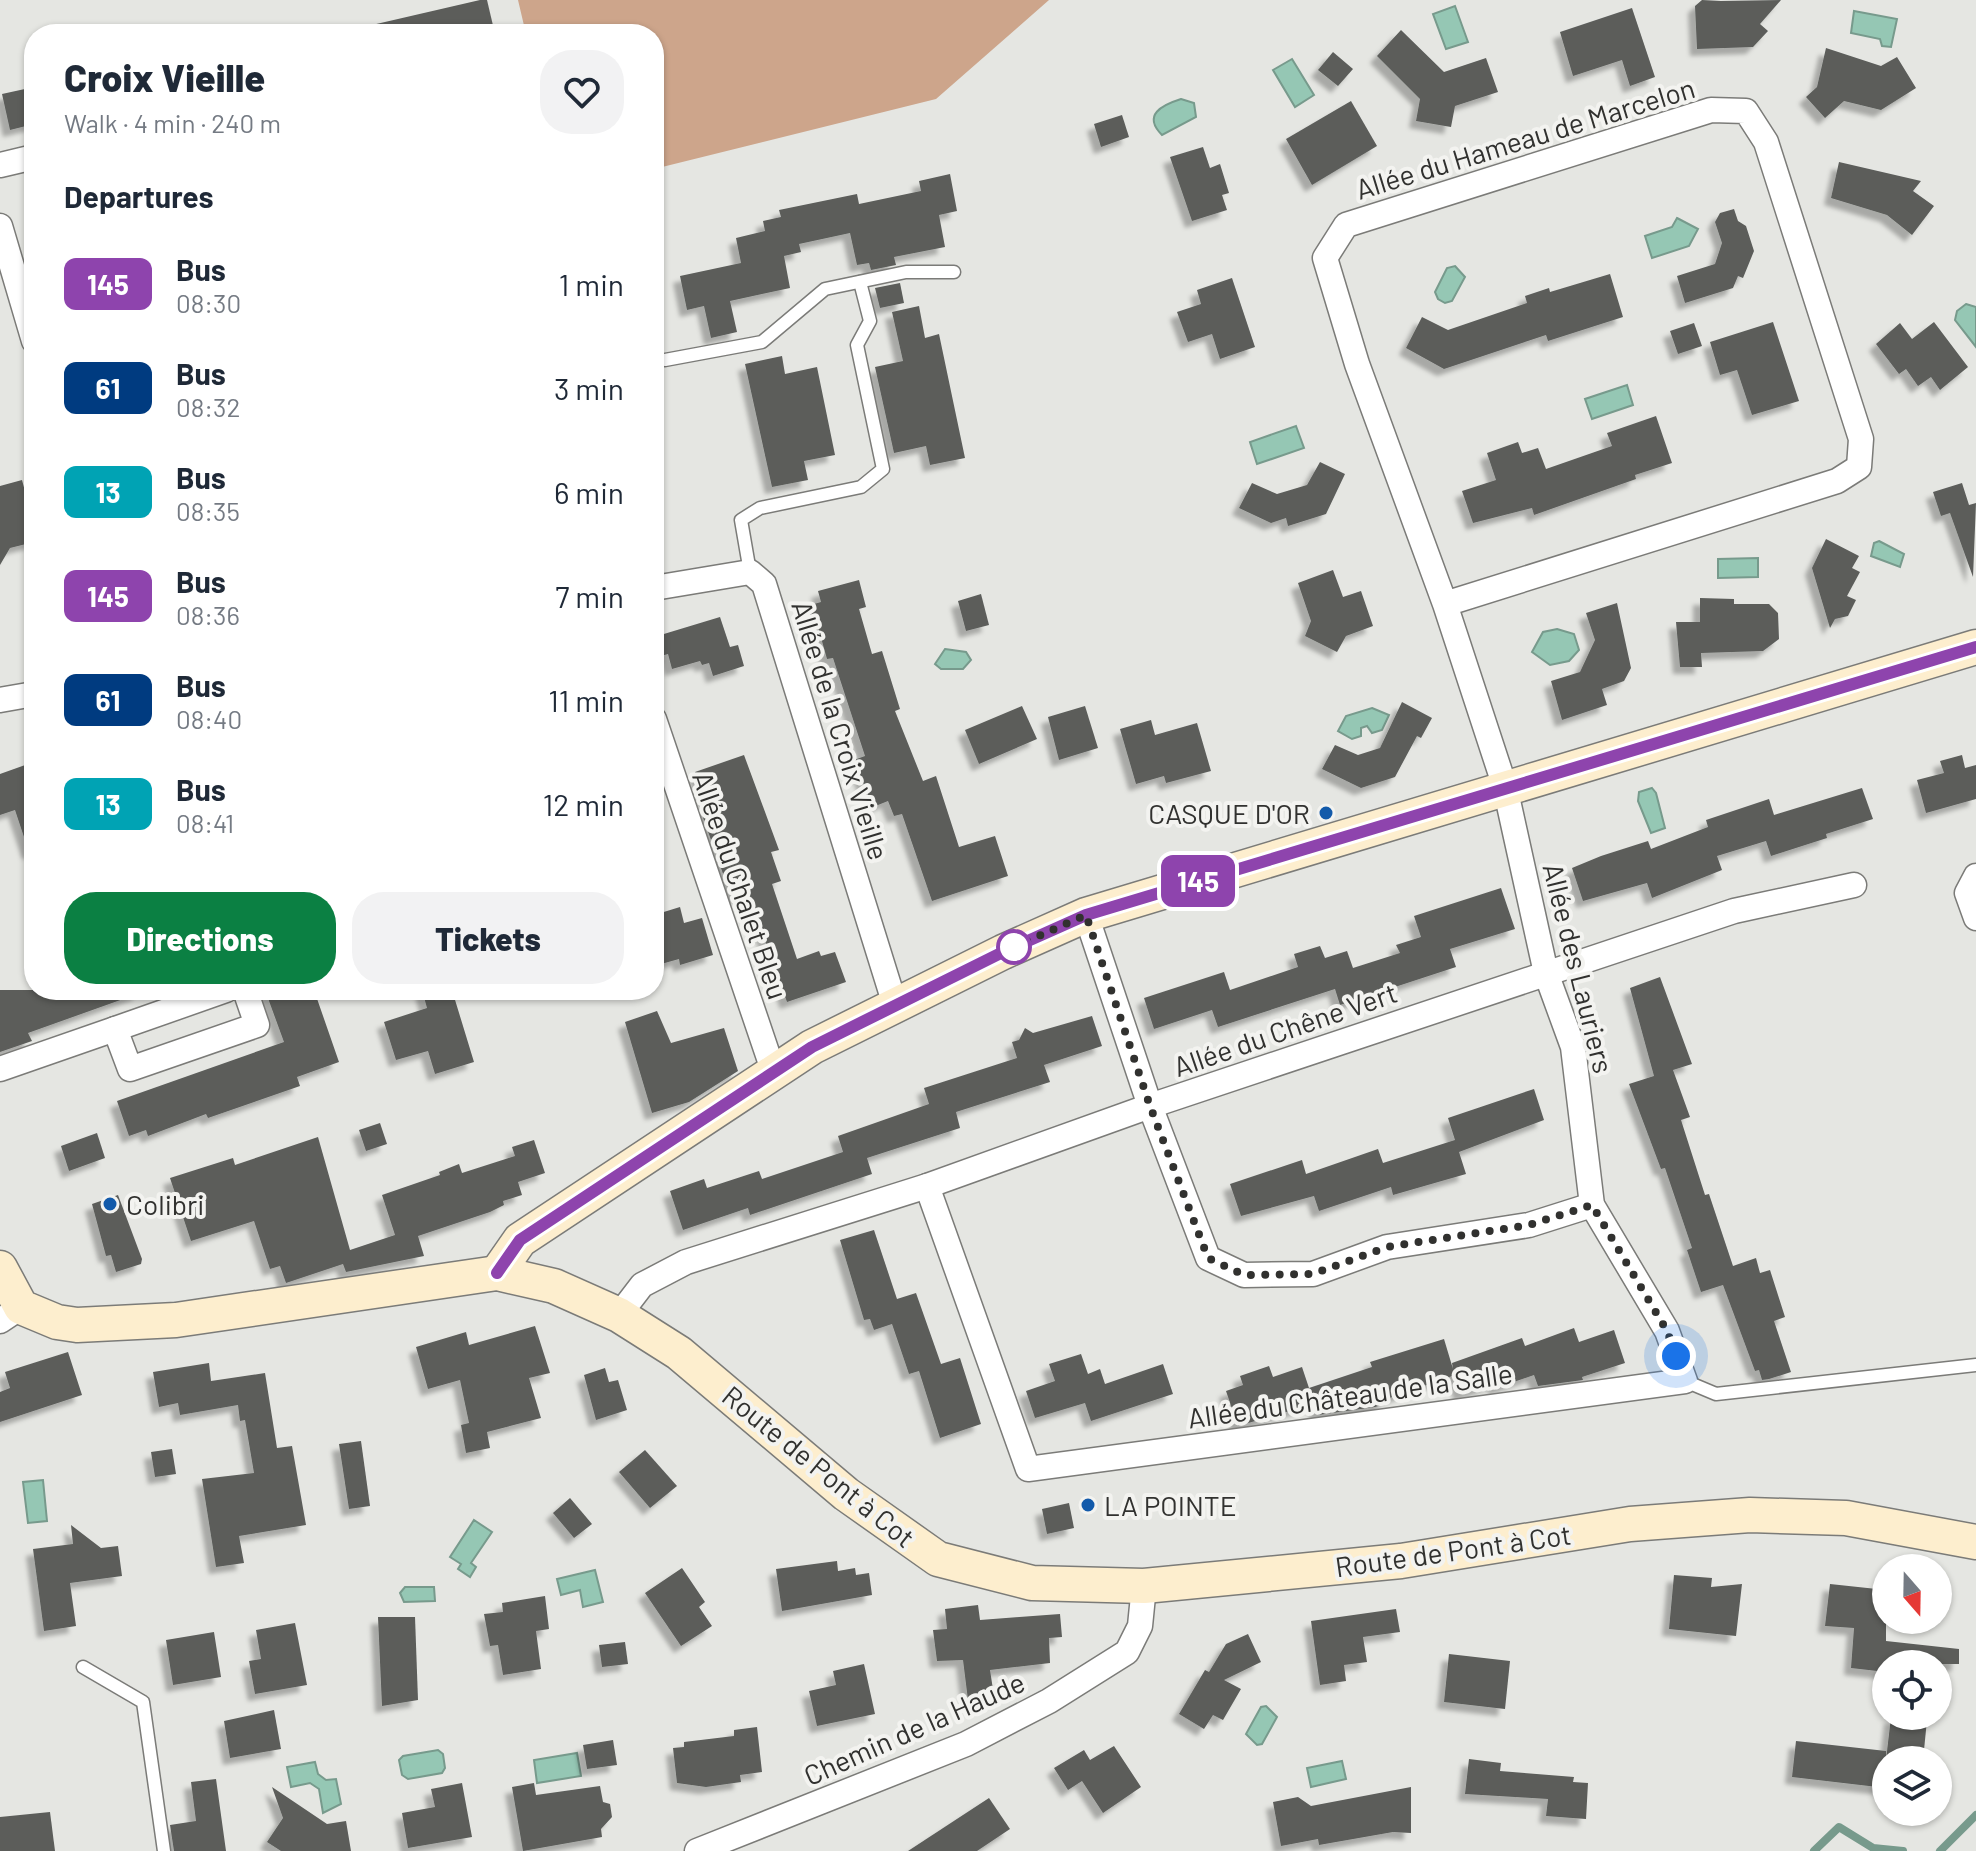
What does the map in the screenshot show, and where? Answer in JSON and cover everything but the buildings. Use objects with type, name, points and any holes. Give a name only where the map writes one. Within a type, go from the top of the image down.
[{"type":"street","name":"Allée du Hameau de Marcelon","points":[[1445,604],[1837,481],[1859,467],[1861,439],[1766,142],[1746,111],[1711,110],[1346,225],[1325,258],[1357,364],[1445,604],[1505,787]]},
{"type":"street","points":[[0,165],[24,159]]},
{"type":"street","points":[[0,226],[24,307]]},
{"type":"street","points":[[664,586],[750,572]]},
{"type":"street","name":"Allée de la Croix Vieille","points":[[750,572],[764,584],[895,1005]]},
{"type":"street","points":[[497,1273],[520,1240],[773,1070],[845,1028],[1086,915],[1976,647]]},
{"type":"street","points":[[0,700],[24,696]]},
{"type":"street","name":"Allée du Chalet Bleu","points":[[664,748],[773,1070]]},
{"type":"street","name":"Allée des Lauriers","points":[[1505,787],[1546,973],[1573,1047],[1592,1205],[1667,1331],[1685,1381]]},
{"type":"street","points":[[1976,876],[1967,893],[1976,918]]},
{"type":"street","name":"Allée du Chêne Vert","points":[[619,1315],[642,1285],[686,1262],[927,1186],[1150,1106],[1734,911],[1854,885]]},
{"type":"street","points":[[1086,915],[1150,1106],[1208,1258],[1244,1275],[1313,1274],[1387,1247],[1529,1225],[1592,1205]]},
{"type":"street","points":[[0,1069],[198,1000]]},
{"type":"street","points":[[115,1029],[130,1069],[257,1025],[248,1000]]},
{"type":"street","name":"Allée du Château de la Salle","points":[[927,1186],[1028,1469],[1685,1381]]},
{"type":"street","points":[[0,1268],[10,1314]]},
{"type":"street","name":"Route de Pont à Cot","points":[[10,1314],[77,1325],[176,1320],[497,1273],[554,1286],[619,1315],[679,1353],[846,1494],[938,1559],[1032,1583],[1144,1586],[1401,1561],[1630,1524],[1750,1515],[1846,1518],[1976,1542]]},
{"type":"street","name":"Chemin de la Haude","points":[[697,1851],[966,1744],[1049,1701],[1127,1652],[1140,1626],[1144,1586]]},
{"type":"lane","points":[[665,360],[762,342],[825,289],[906,272],[954,272]]},
{"type":"lane","points":[[750,572],[741,520],[760,508],[861,487],[883,469],[857,345],[870,321],[860,282]]},
{"type":"lane","name":"Allée du Château de la Salle","points":[[1685,1381],[1716,1394],[1976,1365]]},
{"type":"lane","points":[[83,1667],[143,1702],[164,1851]]},
{"type":"shaded area","points":[[518,0],[1049,0],[936,99],[664,167],[664,24],[524,24]]},
{"type":"shaded area","points":[[1455,6],[1468,42],[1446,49],[1433,14]]},
{"type":"shaded area","points":[[1854,11],[1897,19],[1891,47],[1882,46],[1880,39],[1851,33]]},
{"type":"shaded area","points":[[1292,59],[1314,95],[1295,107],[1273,70]]},
{"type":"shaded area","points":[[1181,99],[1194,103],[1196,117],[1162,135],[1156,128],[1154,116],[1167,104]]},
{"type":"shaded area","points":[[1677,218],[1698,229],[1689,246],[1652,258],[1645,236],[1672,227]]},
{"type":"shaded area","points":[[1455,266],[1465,277],[1452,301],[1445,303],[1438,299],[1435,292],[1447,268]]},
{"type":"shaded area","points":[[1966,304],[1976,307],[1976,347],[1955,320],[1957,311]]},
{"type":"shaded area","points":[[1627,385],[1633,405],[1592,419],[1585,399]]},
{"type":"shaded area","points":[[1296,426],[1304,448],[1257,464],[1250,442]]},
{"type":"shaded area","points":[[1879,541],[1904,554],[1900,567],[1871,556],[1874,543]]},
{"type":"shaded area","points":[[1758,558],[1758,577],[1718,578],[1718,559]]},
{"type":"shaded area","points":[[1557,629],[1574,634],[1579,650],[1569,661],[1550,665],[1532,652],[1543,632]]},
{"type":"shaded area","points":[[945,649],[966,652],[971,660],[963,669],[941,669],[935,664]]},
{"type":"shaded area","points":[[1372,708],[1389,715],[1382,730],[1372,733],[1367,726],[1361,728],[1361,736],[1352,739],[1338,731],[1346,716]]},
{"type":"shaded area","points":[[1652,788],[1665,828],[1651,833],[1638,801],[1639,792]]},
{"type":"shaded area","points":[[43,1480],[47,1521],[28,1523],[23,1482]]},
{"type":"shaded area","points":[[474,1520],[492,1532],[471,1563],[476,1567],[470,1577],[458,1569],[461,1564],[450,1557]]},
{"type":"shaded area","points":[[595,1570],[603,1602],[583,1607],[580,1590],[561,1595],[557,1579]]},
{"type":"shaded area","points":[[405,1587],[434,1587],[435,1601],[404,1602],[400,1593]]},
{"type":"shaded area","points":[[1266,1706],[1277,1717],[1262,1744],[1257,1745],[1246,1734],[1261,1707]]},
{"type":"shaded area","points":[[438,1750],[443,1754],[445,1768],[442,1773],[408,1779],[402,1775],[399,1760],[403,1756]]},
{"type":"shaded area","points":[[577,1753],[581,1776],[537,1783],[534,1760]]},
{"type":"shaded area","points":[[1342,1761],[1346,1779],[1311,1787],[1307,1768]]},
{"type":"shaded area","points":[[315,1762],[318,1774],[326,1780],[336,1779],[341,1804],[323,1813],[319,1789],[310,1783],[291,1787],[287,1767]]},
{"type":"waterway","points":[[1940,1851],[1976,1815]]},
{"type":"waterway","points":[[1814,1851],[1839,1827],[1873,1848],[1903,1851]]},
{"type":"bus line","name":"145","points":[[497,1273],[520,1240],[792,1058],[845,1028],[1086,915],[1976,647]]},
{"type":"place","name":"CASQUE D'OR","points":[[1326,813]]},
{"type":"place","name":"Colibri","points":[[110,1204]]},
{"type":"place","name":"LA POINTE","points":[[1088,1505]]},
{"type":"route","points":[[1014,947],[1086,915],[1150,1106],[1208,1258],[1244,1275],[1313,1274],[1387,1247],[1529,1225],[1592,1205],[1667,1331],[1676,1356]]}]
